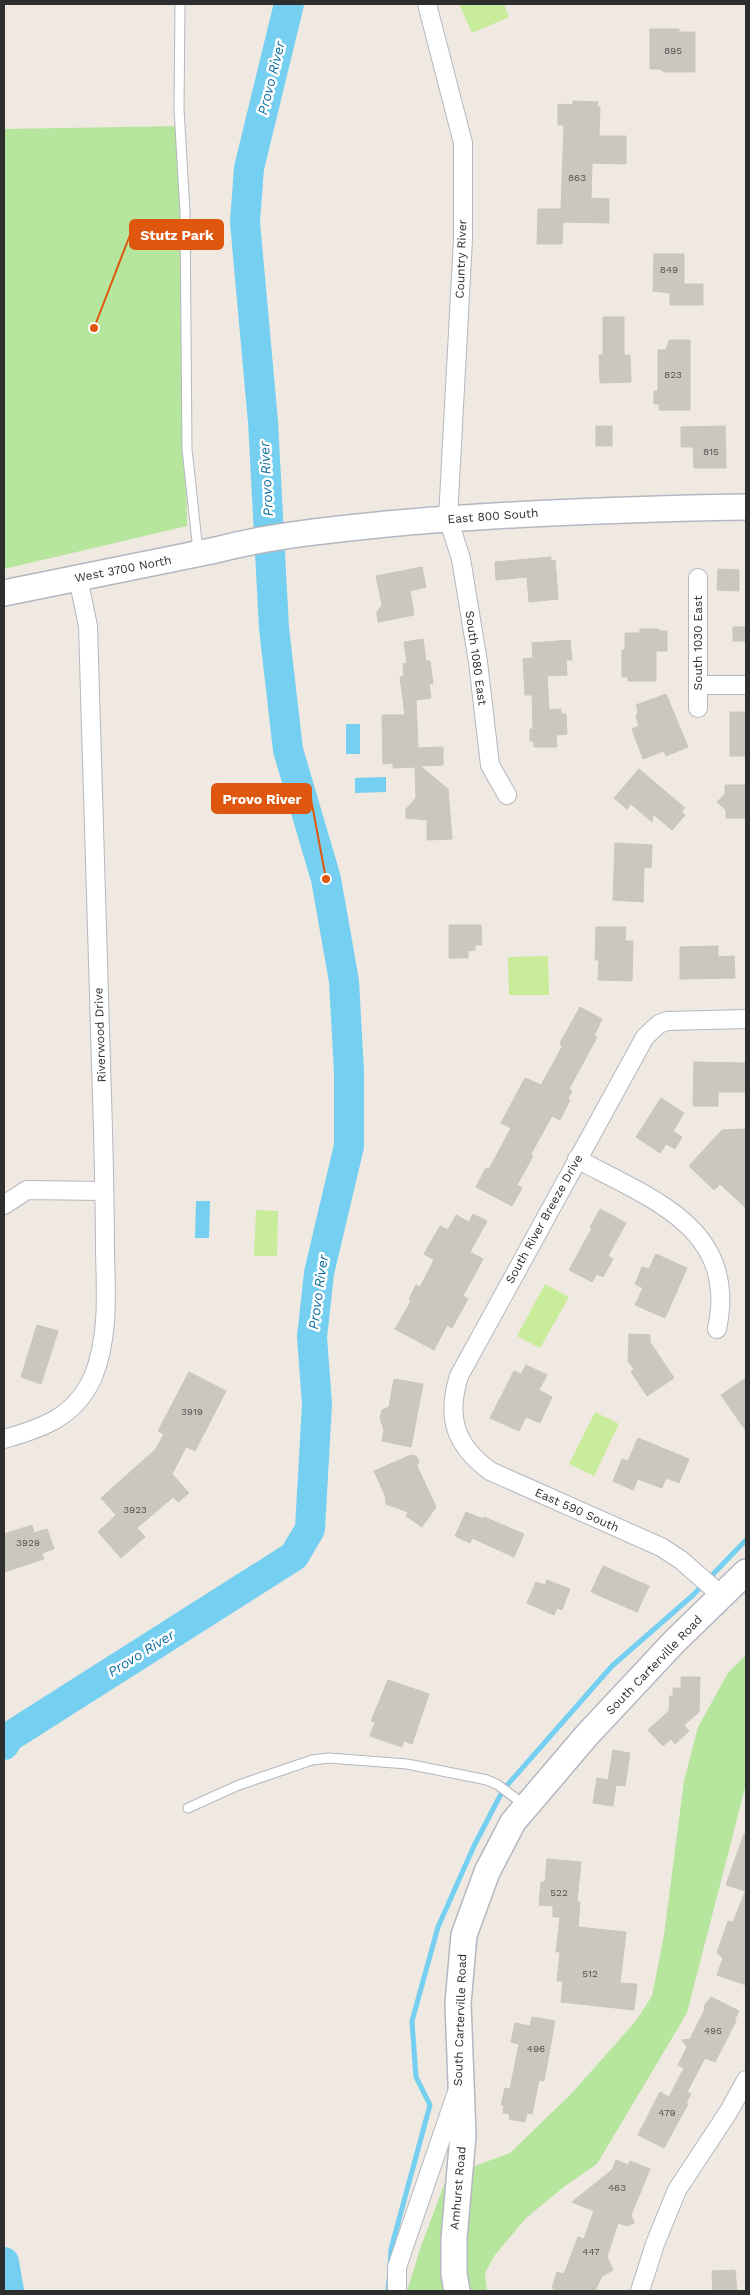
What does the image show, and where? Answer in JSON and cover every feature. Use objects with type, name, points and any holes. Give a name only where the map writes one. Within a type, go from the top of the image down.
[{"type":"street","name":"Country River","points":[[426,4],[463,143],[463,239],[448,518]]},
{"type":"street","name":"East 800 South","points":[[242,543],[315,532],[448,518],[571,511],[746,507]]},
{"type":"street","name":"South 1080 East","points":[[448,518],[461,559],[478,662],[490,765],[506,795]]},
{"type":"street","name":"West 3700 North","points":[[4,593],[199,554],[242,543]]},
{"type":"street","name":"Riverwood Drive","points":[[4,1439],[44,1427],[57,1420],[69,1410],[84,1393],[93,1377],[103,1340],[106,1300],[104,1190],[88,626],[78,578]]},
{"type":"street","name":"South 1030 East","points":[[698,578],[698,708]]},
{"type":"street","points":[[698,685],[746,685]]},
{"type":"street","name":"South River Breeze Drive","points":[[452,1409],[453,1394],[459,1376],[648,1033],[667,1021],[746,1019]]},
{"type":"street","points":[[577,1159],[672,1211],[700,1238],[711,1256],[719,1279],[721,1310],[717,1329]]},
{"type":"street","points":[[4,1205],[27,1190],[104,1190]]},
{"type":"street","name":"East 590 South","points":[[452,1409],[458,1433],[464,1446],[475,1460],[490,1471],[661,1547],[682,1560],[722,1596]]},
{"type":"street","name":"South Carterville Road","points":[[396,2291],[396,2267],[460,2084],[458,2002],[464,1936],[488,1872],[513,1822],[587,1735],[674,1642],[746,1572]]},
{"type":"street","points":[[640,2291],[655,2244],[677,2190],[729,2111],[746,2080]]},
{"type":"street","name":"Amhurst Road","points":[[457,2291],[454,2274],[454,2239],[463,2135],[460,2084]]},
{"type":"lane","points":[[180,4],[180,109],[185,212],[187,449],[199,554]]},
{"type":"lane","points":[[188,1808],[265,1776],[312,1760],[329,1758],[407,1764],[487,1780],[498,1785],[526,1806]]},
{"type":"green space","points":[[459,4],[504,4],[509,17],[472,33]]},
{"type":"green space","points":[[181,126],[187,526],[4,569],[4,129]]},
{"type":"green space","points":[[548,956],[549,995],[509,995],[508,957]]},
{"type":"green space","points":[[256,1210],[278,1211],[277,1256],[254,1256]]},
{"type":"green space","points":[[545,1284],[569,1297],[540,1348],[517,1336]]},
{"type":"green space","points":[[595,1412],[619,1424],[594,1476],[569,1464]]},
{"type":"green space","points":[[746,1655],[746,1784],[687,2013],[597,2164],[565,2186],[526,2218],[495,2255],[485,2273],[487,2291],[467,2291],[464,2251],[472,2167],[510,2153],[571,2094],[635,2022],[652,1996],[664,1935],[684,1781],[698,1727],[728,1673]]},
{"type":"green space","points":[[448,2174],[442,2257],[443,2291],[407,2291],[420,2249]]},
{"type":"water","points":[[346,724],[360,724],[360,754],[346,754]]},
{"type":"water","points":[[386,777],[386,792],[355,793],[355,778]]},
{"type":"water","points":[[196,1201],[210,1201],[209,1238],[195,1238]]},
{"type":"building","points":[[650,29],[679,29],[679,32],[695,32],[695,72],[664,72],[660,69],[650,69]]},
{"type":"building","points":[[573,101],[598,102],[597,107],[600,107],[599,136],[626,136],[626,164],[592,163],[591,198],[609,199],[609,223],[563,222],[562,244],[537,244],[538,209],[561,209],[564,125],[558,125],[558,104],[573,105]]},
{"type":"building","points":[[654,254],[684,254],[684,284],[703,284],[703,305],[670,305],[670,293],[653,291]]},
{"type":"building","points":[[603,317],[624,317],[624,355],[630,355],[631,382],[600,383],[599,355],[603,355]]},
{"type":"building","points":[[669,340],[690,340],[690,410],[659,410],[659,404],[654,404],[654,391],[658,391],[658,350],[666,350]]},
{"type":"building","points":[[596,426],[612,426],[612,446],[596,446]]},
{"type":"building","points":[[725,426],[726,468],[694,468],[693,447],[681,447],[681,427]]},
{"type":"building","points":[[551,557],[551,561],[555,560],[558,599],[529,602],[527,577],[496,580],[495,562]]},
{"type":"building","points":[[422,567],[426,587],[410,591],[414,615],[378,622],[377,612],[382,605],[376,576]]},
{"type":"building","points":[[718,569],[739,570],[739,591],[717,590]]},
{"type":"building","points":[[733,627],[746,627],[746,641],[733,641]]},
{"type":"building","points":[[640,629],[667,631],[667,651],[656,651],[656,681],[628,681],[628,677],[622,677],[622,650],[625,650],[625,633],[640,633]]},
{"type":"building","points":[[423,639],[426,661],[430,661],[433,684],[429,684],[431,698],[416,700],[418,748],[443,747],[443,765],[420,766],[448,789],[452,839],[427,840],[427,820],[406,818],[406,809],[416,798],[415,767],[393,768],[393,763],[383,764],[382,715],[405,715],[400,677],[404,676],[403,664],[407,663],[404,642]]},
{"type":"building","points":[[570,640],[572,660],[566,660],[567,675],[547,676],[549,710],[561,709],[561,714],[566,714],[567,734],[556,735],[557,747],[534,747],[534,741],[530,741],[530,729],[533,729],[532,695],[525,695],[523,659],[533,658],[532,643]]},
{"type":"building","points":[[666,694],[688,747],[666,756],[664,751],[643,759],[632,729],[639,726],[636,717],[638,711],[636,705]]},
{"type":"building","points":[[730,712],[746,712],[746,756],[730,756]]},
{"type":"building","points":[[639,769],[685,808],[681,812],[685,815],[672,830],[653,814],[652,822],[631,804],[627,809],[614,798]]},
{"type":"building","points":[[725,785],[746,785],[746,818],[726,818],[726,810],[717,802],[725,794]]},
{"type":"building","points":[[615,843],[652,845],[651,868],[644,867],[643,902],[613,900]]},
{"type":"building","points":[[449,925],[481,925],[482,945],[475,945],[475,950],[468,951],[468,958],[449,958]]},
{"type":"building","points":[[596,927],[626,927],[625,941],[633,941],[632,981],[598,980],[599,960],[595,960]]},
{"type":"building","points":[[718,946],[718,957],[734,956],[735,978],[680,979],[680,947]]},
{"type":"building","points":[[580,1007],[602,1019],[594,1036],[597,1037],[569,1089],[572,1091],[568,1099],[570,1100],[560,1120],[552,1116],[531,1154],[533,1156],[517,1185],[522,1188],[512,1206],[476,1187],[486,1168],[489,1169],[511,1128],[501,1123],[525,1078],[541,1085],[562,1047],[560,1043]]},
{"type":"building","points":[[694,1062],[746,1063],[746,1092],[718,1092],[718,1106],[693,1106]]},
{"type":"building","points":[[661,1098],[684,1113],[673,1131],[682,1137],[675,1149],[666,1144],[660,1153],[636,1137]]},
{"type":"building","points":[[746,1129],[746,1208],[720,1184],[714,1190],[689,1166],[722,1130]]},
{"type":"building","points":[[600,1209],[626,1223],[608,1256],[613,1259],[603,1277],[597,1274],[592,1282],[569,1270]]},
{"type":"building","points":[[473,1214],[487,1221],[470,1252],[483,1259],[463,1296],[468,1299],[452,1328],[447,1325],[434,1350],[395,1329],[411,1301],[409,1299],[416,1285],[420,1287],[434,1260],[424,1254],[440,1226],[448,1230],[456,1215],[469,1222]]},
{"type":"building","points":[[656,1254],[687,1268],[665,1318],[635,1305],[643,1288],[635,1284],[642,1267],[649,1269]]},
{"type":"building","points":[[37,1325],[58,1331],[41,1384],[21,1377]]},
{"type":"building","points":[[629,1334],[650,1335],[650,1342],[674,1378],[647,1396],[631,1372],[634,1369],[628,1361]]},
{"type":"building","points":[[526,1365],[547,1375],[539,1390],[552,1397],[540,1423],[526,1417],[519,1431],[490,1418],[514,1371],[521,1374]]},
{"type":"building","points":[[189,1372],[226,1391],[195,1451],[186,1447],[172,1474],[189,1493],[178,1502],[173,1497],[137,1528],[145,1537],[121,1558],[98,1532],[116,1515],[101,1498],[156,1449],[164,1434],[158,1431]]},
{"type":"building","points":[[746,1378],[746,1431],[721,1395]]},
{"type":"building","points":[[394,1379],[423,1384],[411,1447],[382,1441],[384,1430],[380,1418],[382,1410],[389,1407]]},
{"type":"building","points":[[638,1438],[689,1459],[679,1483],[666,1478],[662,1488],[638,1479],[633,1490],[613,1481],[622,1459],[628,1461]]},
{"type":"building","points":[[411,1455],[416,1456],[419,1461],[417,1466],[436,1507],[422,1527],[406,1516],[408,1512],[386,1504],[385,1495],[374,1471]]},
{"type":"building","points":[[466,1512],[483,1519],[484,1517],[524,1534],[514,1557],[472,1538],[470,1543],[455,1536]]},
{"type":"building","points":[[32,1525],[34,1533],[47,1529],[54,1549],[42,1553],[44,1559],[4,1572],[4,1534]]},
{"type":"building","points":[[603,1566],[649,1586],[637,1612],[591,1592]]},
{"type":"building","points":[[547,1580],[570,1589],[562,1610],[557,1608],[554,1615],[527,1603],[536,1582],[545,1585]]},
{"type":"building","points":[[681,1677],[700,1677],[699,1712],[684,1725],[689,1731],[675,1744],[671,1739],[663,1746],[648,1730],[669,1711],[670,1696],[673,1696],[673,1688],[681,1688]]},
{"type":"building","points":[[388,1680],[429,1694],[412,1744],[404,1741],[402,1747],[370,1736],[375,1722],[371,1721]]},
{"type":"building","points":[[613,1750],[630,1753],[625,1786],[616,1785],[613,1806],[593,1803],[597,1778],[608,1780]]},
{"type":"building","points":[[744,1834],[746,1834],[746,1891],[726,1885]]},
{"type":"building","points":[[547,1859],[581,1862],[577,1902],[580,1902],[578,1927],[626,1932],[620,1983],[637,1984],[634,2010],[561,2002],[563,1981],[557,1981],[560,1952],[556,1952],[560,1917],[553,1917],[553,1906],[539,1905],[541,1882],[545,1882]]},
{"type":"building","points":[[745,1892],[746,1985],[717,1975],[723,1958],[717,1953],[728,1921],[733,1922]]},
{"type":"building","points":[[711,1997],[739,2011],[734,2021],[736,2021],[715,2062],[705,2058],[687,2092],[691,2094],[686,2103],[688,2104],[664,2148],[638,2135],[660,2092],[669,2097],[684,2068],[678,2065],[687,2047],[682,2040],[690,2039],[705,2009],[704,2006]]},
{"type":"building","points":[[532,2017],[555,2021],[544,2081],[539,2080],[532,2114],[527,2113],[525,2122],[509,2119],[510,2114],[503,2113],[504,2105],[501,2105],[505,2088],[510,2089],[519,2044],[511,2042],[515,2023],[530,2026]]},
{"type":"building","points":[[616,2160],[628,2165],[630,2161],[650,2169],[631,2215],[634,2223],[627,2226],[618,2223],[607,2257],[613,2270],[602,2276],[595,2291],[561,2291],[552,2288],[557,2272],[564,2274],[578,2237],[584,2239],[594,2211],[572,2202],[612,2170]]},
{"type":"building","points":[[735,2270],[737,2291],[713,2291],[712,2271]]},
{"type":"waterway","name":"Provo River","points":[[4,1745],[9,1737],[294,1556],[310,1529],[317,1404],[312,1337],[319,1273],[349,1146],[349,1072],[344,981],[326,879],[288,750],[274,628],[263,422],[245,222],[249,168],[289,4]]},
{"type":"waterway","points":[[390,2266],[391,2249],[430,2105],[416,2077],[412,2021],[438,1927],[474,1846],[503,1790],[612,1666],[692,1596],[746,1540]]},
{"type":"waterway","name":"Provo River","points":[[4,2262],[9,2291]]},
{"type":"waterway","points":[[388,2291],[389,2279]]},
{"type":"place","name":"Stutz Park","points":[[94,328]]},
{"type":"place","name":"Provo River","points":[[326,879]]}]
